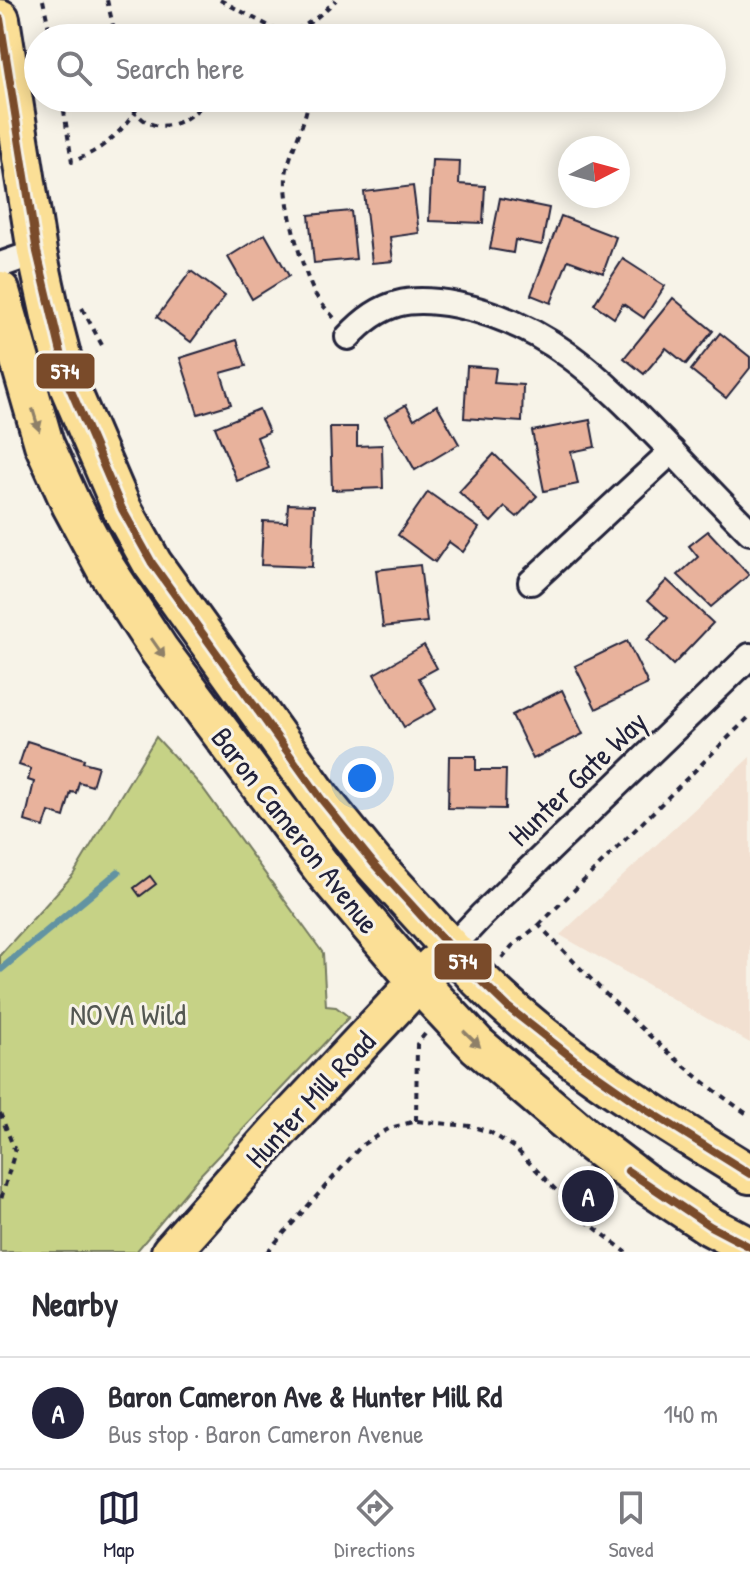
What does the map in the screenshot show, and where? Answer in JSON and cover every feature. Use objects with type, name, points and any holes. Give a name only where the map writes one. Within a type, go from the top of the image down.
[{"type":"main road","name":"Baron Cameron Avenue","points":[[0,19],[37,252],[69,386],[122,509],[152,563],[322,800],[450,949],[496,996],[602,1080],[750,1174]]},
{"type":"main road","name":"Baron Cameron Avenue","points":[[0,291],[22,377],[44,444],[71,504],[106,569],[159,650],[328,876],[418,982],[477,1045],[587,1139],[642,1181],[710,1226],[750,1247]]},
{"type":"main road","name":"Hunter Mill Road","points":[[171,1252],[278,1131],[450,949]]},
{"type":"street","points":[[0,265],[37,252]]},
{"type":"street","points":[[348,337],[364,320],[385,307],[408,300],[430,300],[474,308],[502,318],[551,342],[589,368],[750,532]]},
{"type":"street","points":[[531,582],[672,451]]},
{"type":"street","name":"Hunter Gate Way","points":[[450,949],[750,656]]},
{"type":"path","points":[[43,0],[48,24]]},
{"type":"path","points":[[107,0],[113,24]]},
{"type":"path","points":[[220,0],[261,24]]},
{"type":"path","points":[[309,24],[336,0]]},
{"type":"path","points":[[64,112],[72,162],[94,153],[113,140],[136,112],[147,122],[163,125],[181,122],[196,112]]},
{"type":"path","points":[[307,112],[287,169],[285,186],[288,206],[313,291],[348,337]]},
{"type":"path","points":[[512,946],[539,925],[750,716]]},
{"type":"path","points":[[539,925],[636,1023],[716,1092],[750,1116]]},
{"type":"path","points":[[0,1113],[15,1151],[0,1203]]},
{"type":"path","points":[[267,1252],[362,1145],[390,1128],[416,1121],[470,1126],[490,1132],[516,1149],[586,1221],[626,1252]]},
{"type":"shaded area","points":[[750,757],[750,1043],[560,935]]},
{"type":"green space","name":"NOVA Wild","points":[[156,737],[202,787],[323,953],[326,1006],[336,1007],[349,1017],[201,1174],[136,1252],[0,1252],[0,955],[73,875]]},
{"type":"building","points":[[432,160],[460,161],[459,184],[485,186],[483,223],[429,221]]},
{"type":"building","points":[[413,186],[419,233],[390,237],[393,261],[372,263],[364,192]]},
{"type":"building","points":[[500,198],[549,208],[542,245],[515,240],[513,253],[490,249]]},
{"type":"building","points":[[351,211],[356,259],[314,263],[309,215]]},
{"type":"building","points":[[561,216],[616,237],[603,273],[568,260],[551,303],[531,295]]},
{"type":"building","points":[[265,234],[289,276],[252,299],[228,257]]},
{"type":"building","points":[[623,259],[665,286],[644,318],[623,304],[614,318],[594,304]]},
{"type":"building","points":[[191,271],[225,296],[191,342],[157,317]]},
{"type":"building","points":[[673,298],[713,331],[686,364],[666,348],[644,374],[624,358]]},
{"type":"building","points":[[720,333],[750,357],[750,368],[726,398],[691,370]]},
{"type":"building","points":[[237,340],[246,366],[221,373],[231,404],[198,414],[180,358]]},
{"type":"building","points":[[467,366],[496,368],[494,383],[523,385],[522,422],[464,418]]},
{"type":"building","points":[[406,405],[414,419],[437,405],[459,444],[415,470],[385,417]]},
{"type":"building","points":[[259,409],[269,432],[257,437],[269,468],[237,481],[215,427]]},
{"type":"building","points":[[590,420],[595,447],[571,452],[578,484],[544,491],[532,431]]},
{"type":"building","points":[[330,427],[357,427],[357,446],[382,445],[383,488],[332,490]]},
{"type":"building","points":[[494,454],[537,496],[517,517],[505,507],[491,522],[459,492]]},
{"type":"building","points":[[428,492],[479,528],[463,552],[449,542],[435,562],[398,535]]},
{"type":"building","points":[[288,504],[314,505],[312,567],[261,565],[263,521],[287,522]]},
{"type":"building","points":[[708,531],[749,575],[711,607],[678,575],[698,557],[689,546]]},
{"type":"building","points":[[420,565],[427,622],[383,627],[376,570]]},
{"type":"building","points":[[667,580],[713,623],[673,665],[647,640],[668,618],[648,600]]},
{"type":"building","points":[[627,641],[648,684],[596,709],[575,666]]},
{"type":"building","points":[[424,645],[437,668],[419,678],[436,709],[404,727],[374,674]]},
{"type":"building","points":[[562,690],[583,734],[533,759],[512,715]]},
{"type":"building","points":[[27,741],[98,766],[92,786],[79,782],[76,793],[71,792],[64,817],[49,812],[44,827],[25,821],[34,782],[28,780],[31,769],[19,765]]},
{"type":"building","points":[[449,756],[476,756],[476,770],[506,770],[505,809],[448,808]]},
{"type":"building","points":[[150,876],[156,884],[140,896],[134,888]]},
{"type":"waterway","points":[[0,970],[118,872]]},
{"type":"transit line","name":"574","points":[[0,19],[37,252],[69,386],[122,509],[152,563],[322,800],[374,864],[479,979],[509,1008],[575,1060],[644,1108],[750,1174]]},
{"type":"transit line","name":"574","points":[[628,1171],[710,1226],[750,1247]]},
{"type":"place","name":"Baron Cameron Ave & Hunter Mill Rd","points":[[588,1196]]}]
